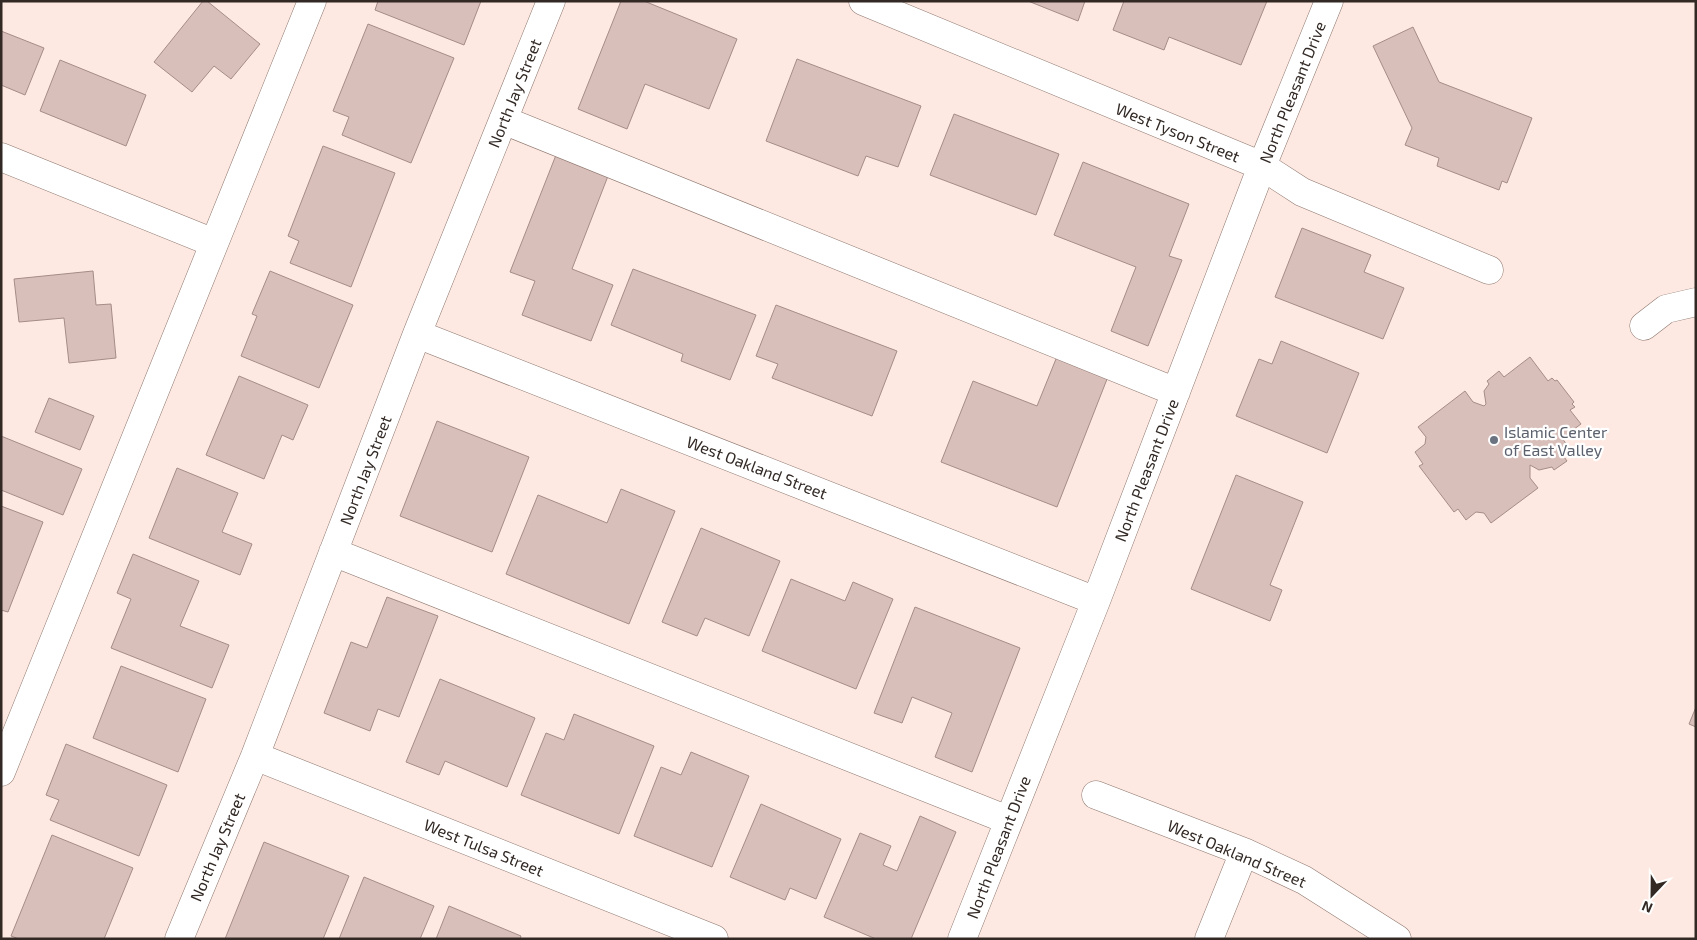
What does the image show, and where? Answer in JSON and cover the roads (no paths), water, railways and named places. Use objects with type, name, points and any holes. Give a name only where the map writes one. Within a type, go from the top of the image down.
[{"type":"street","points":[[1,772],[312,1]]},
{"type":"street","name":"North Jay Street","points":[[179,939],[255,756],[417,334],[552,1]]},
{"type":"street","name":"West Tyson Street","points":[[863,1],[1262,166],[1302,192],[1489,270]]},
{"type":"street","name":"North Pleasant Drive","points":[[962,939],[1096,601],[1262,166],[1329,1]]},
{"type":"street","points":[[504,120],[1176,392]]},
{"type":"street","points":[[1,156],[214,243]]},
{"type":"street","points":[[1644,326],[1666,309],[1696,302]]},
{"type":"street","name":"West Oakland Street","points":[[417,334],[1096,601]]},
{"type":"street","points":[[333,552],[1008,820]]},
{"type":"street","name":"West Tulsa Street","points":[[255,756],[714,939]]},
{"type":"street","name":"West Oakland Street","points":[[1096,795],[1244,852],[1304,880],[1396,939]]},
{"type":"street","points":[[1210,939],[1244,852]]},
{"type":"place","name":"Islamic Center of East Valley","points":[[1494,440]]}]
